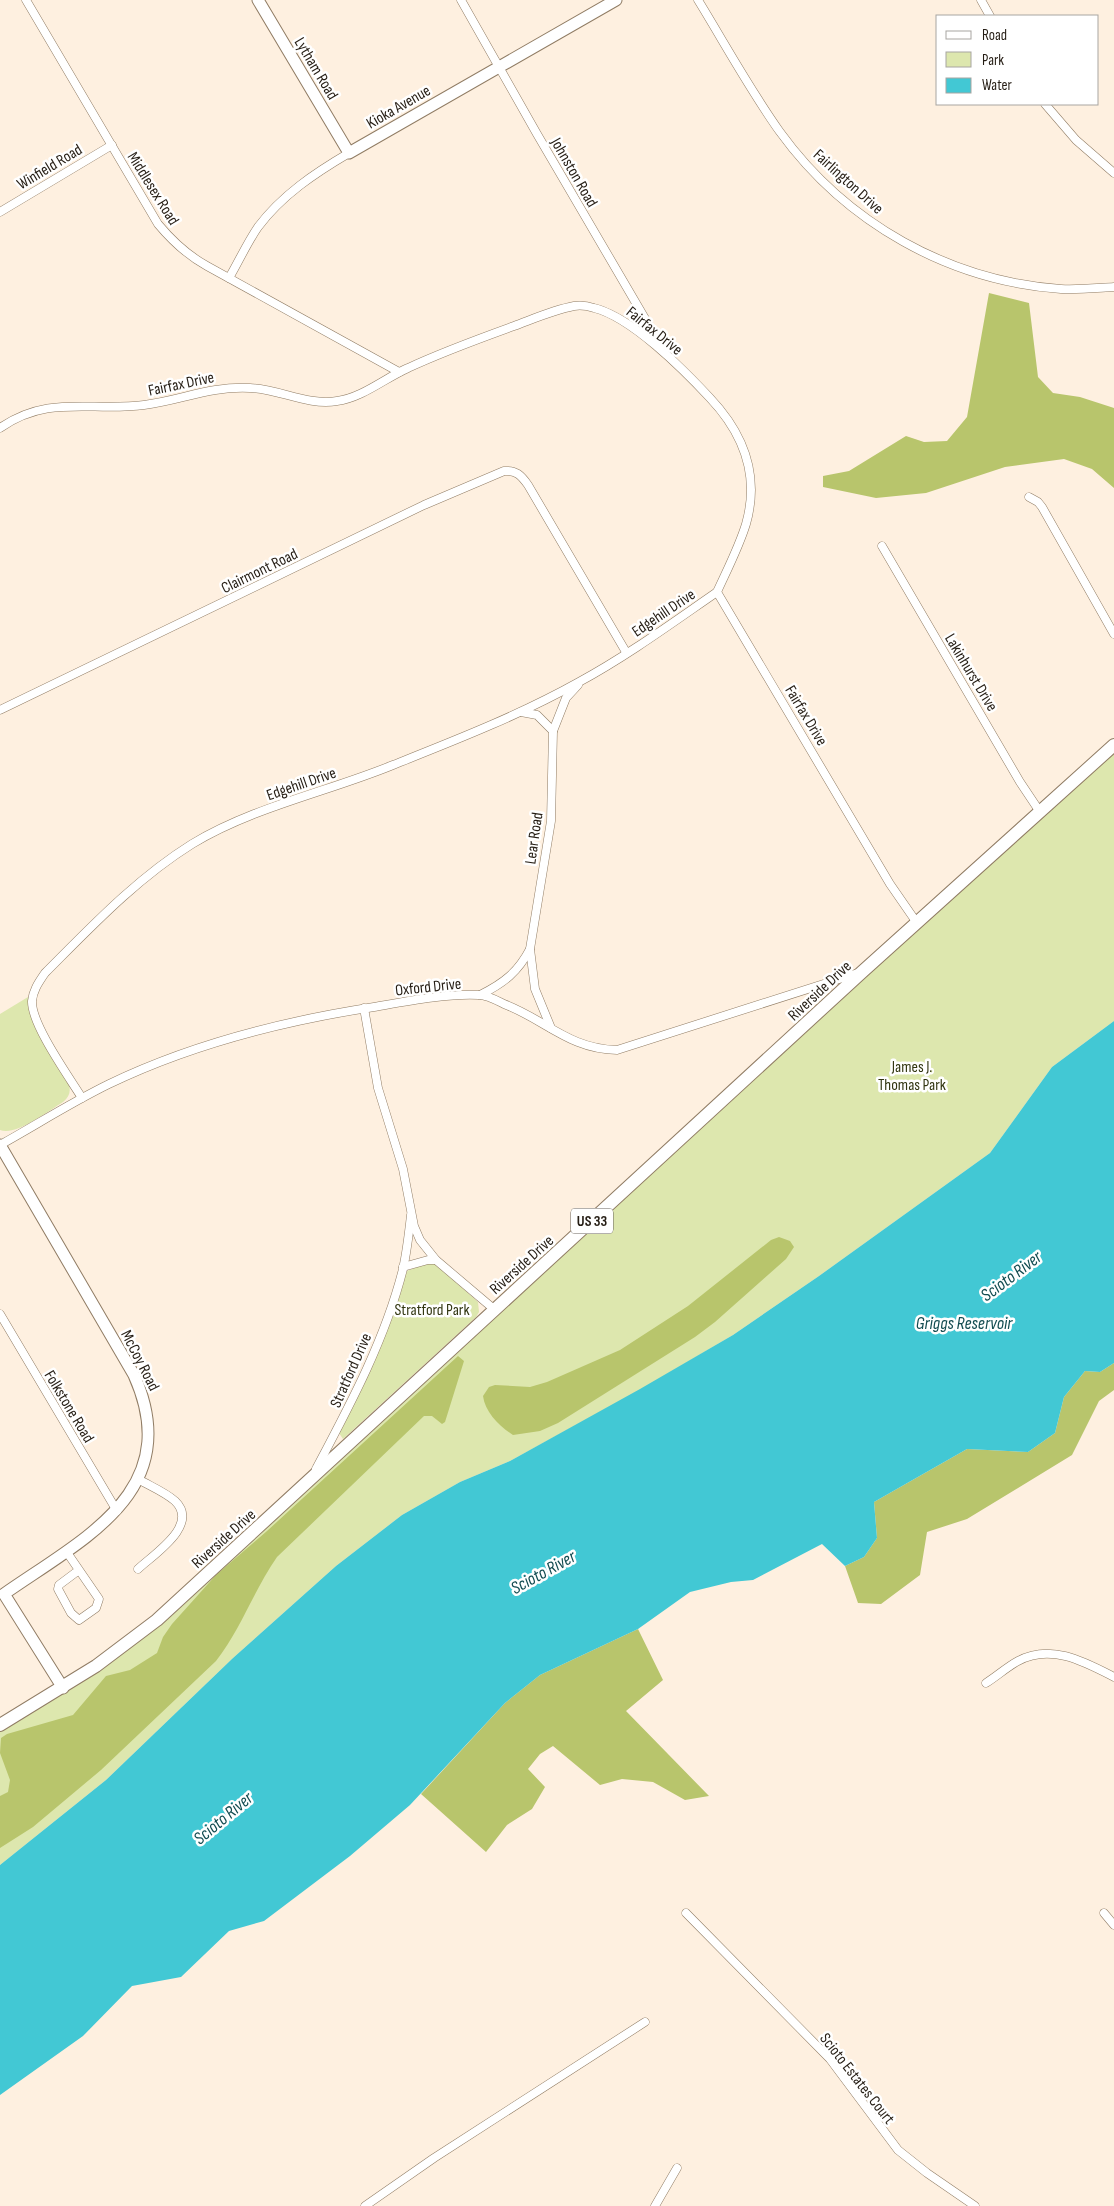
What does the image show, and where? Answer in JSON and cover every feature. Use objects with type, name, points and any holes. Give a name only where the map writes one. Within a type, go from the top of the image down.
[{"type":"main road","name":"Lytham Road","points":[[258,0],[348,153]]},
{"type":"main road","name":"Kioka Avenue","points":[[348,153],[616,0]]},
{"type":"main road","name":"Riverside Drive","points":[[0,1725],[63,1688],[125,1646],[157,1620],[862,972],[1114,745]]},
{"type":"main road","name":"McCoy Road","points":[[0,1145],[134,1375],[147,1415],[146,1454],[138,1479],[117,1511],[66,1551],[2,1592],[63,1688]]},
{"type":"street","name":"Middlesex Road","points":[[26,0],[158,224],[173,242],[189,256],[399,372]]},
{"type":"street","name":"Johnston Road","points":[[461,0],[667,356]]},
{"type":"street","name":"Fairlington Drive","points":[[698,0],[780,133],[828,185],[871,221],[902,242],[953,267],[995,279],[1062,289],[1114,287]]},
{"type":"street","points":[[981,0],[989,15]]},
{"type":"street","points":[[1046,105],[1076,140],[1114,174]]},
{"type":"street","name":"Winfield Road","points":[[0,212],[112,145]]},
{"type":"street","name":"Kioka Avenue","points":[[229,278],[258,227],[273,209],[317,172],[348,153]]},
{"type":"street","name":"Fairfax Drive","points":[[0,428],[26,414],[62,406],[139,406],[172,401],[196,392],[228,387],[258,388],[309,401],[339,401],[353,397],[399,372],[508,328],[559,310],[577,306],[592,307],[617,317],[667,356],[704,392],[731,422],[747,461],[750,482],[746,524],[717,592],[890,884],[917,923]]},
{"type":"street","name":"Clairmont Road","points":[[0,710],[424,505],[498,473],[510,471],[521,475],[528,485],[626,652]]},
{"type":"street","points":[[1029,497],[1038,502],[1042,507],[1114,634]]},
{"type":"street","name":"Lakinhurst Drive","points":[[882,546],[1020,782],[1040,812]]},
{"type":"street","name":"Edgehill Drive","points":[[82,1098],[36,1018],[32,1002],[36,986],[45,973],[143,879],[174,856],[214,832],[258,813],[390,766],[518,712],[580,682],[717,592]]},
{"type":"street","name":"Lear Road","points":[[480,994],[508,978],[522,965],[530,948],[551,821],[553,731],[566,698],[580,682]]},
{"type":"street","points":[[518,712],[537,715],[553,731]]},
{"type":"street","name":"Lear Road","points":[[530,948],[535,989],[543,1012],[552,1029]]},
{"type":"street","name":"Oxford Drive","points":[[0,1145],[82,1098],[170,1058],[276,1025],[364,1008],[480,994],[516,1008],[576,1043],[598,1050],[617,1050],[862,972]]},
{"type":"street","name":"Stratford Drive","points":[[364,1008],[378,1088],[403,1169],[411,1215],[420,1240],[436,1260],[495,1310]]},
{"type":"street","name":"Stratford Drive","points":[[310,1480],[370,1362],[392,1308],[404,1267],[411,1215]]},
{"type":"street","points":[[404,1267],[428,1260],[436,1260]]},
{"type":"street","name":"Folkstone Road","points":[[0,1314],[117,1511]]},
{"type":"street","points":[[138,1479],[174,1500],[180,1508],[183,1518],[178,1532],[138,1569]]},
{"type":"street","points":[[66,1551],[99,1599],[99,1604],[96,1608],[79,1620],[71,1613],[58,1590],[59,1585],[79,1570]]},
{"type":"street","points":[[986,1683],[1026,1657],[1048,1654],[1068,1656],[1114,1677]]},
{"type":"street","name":"Scioto Estates Court","points":[[686,1913],[830,2059],[898,2150],[927,2173],[975,2206]]},
{"type":"street","points":[[1104,1913],[1114,1924]]},
{"type":"street","points":[[364,2206],[434,2158],[645,2022]]},
{"type":"street","points":[[655,2206],[677,2168]]},
{"type":"green space","points":[[989,293],[1029,303],[1038,377],[1053,393],[1080,397],[1114,408],[1114,488],[1092,469],[1064,459],[1005,467],[926,493],[876,498],[823,487],[823,476],[849,471],[906,436],[924,442],[947,441],[967,417]]},
{"type":"green space","name":"James J. Thomas Park","points":[[1114,745],[1114,1021],[1052,1067],[990,1153],[819,1276],[733,1335],[640,1390],[510,1461],[460,1482],[402,1515],[336,1566],[233,1658],[106,1780],[0,1865],[0,1725],[125,1646]]},
{"type":"green space","points":[[28,997],[33,1021],[69,1085],[70,1092],[63,1102],[32,1122],[7,1131],[0,1130],[0,1014]]},
{"type":"green space","points":[[779,1237],[790,1241],[794,1247],[786,1259],[715,1322],[695,1337],[558,1423],[540,1431],[513,1435],[498,1423],[487,1408],[483,1396],[489,1387],[495,1385],[530,1387],[547,1382],[620,1350],[688,1306],[771,1240]]},
{"type":"green space","name":"Stratford Park","points":[[428,1263],[436,1264],[478,1302],[479,1312],[476,1317],[343,1439],[339,1433],[342,1425],[374,1362],[407,1271]]},
{"type":"green space","points":[[458,1356],[464,1361],[445,1422],[442,1424],[432,1416],[424,1416],[277,1557],[233,1636],[216,1661],[101,1770],[33,1827],[0,1848],[0,1796],[8,1792],[10,1780],[0,1753],[1,1738],[7,1734],[73,1715],[106,1676],[130,1670],[157,1653],[163,1637],[172,1624],[216,1575],[267,1531]]},
{"type":"green space","points":[[1114,1363],[1114,1390],[1099,1401],[1072,1455],[967,1519],[927,1532],[920,1575],[881,1604],[858,1603],[845,1566],[864,1557],[877,1538],[874,1502],[967,1449],[1028,1452],[1055,1433],[1064,1397],[1085,1371],[1100,1372]]},
{"type":"green space","points":[[638,1629],[663,1680],[626,1711],[709,1796],[685,1800],[653,1782],[622,1779],[600,1785],[553,1746],[540,1754],[528,1769],[545,1787],[532,1809],[507,1825],[486,1852],[421,1794],[505,1703],[540,1675]]},
{"type":"water","name":"Griggs Reservoir","points":[[1114,1021],[1114,1363],[1100,1372],[1085,1371],[1064,1397],[1055,1433],[1028,1452],[967,1449],[874,1502],[877,1538],[864,1557],[845,1566],[822,1544],[753,1580],[731,1582],[690,1592],[638,1629],[540,1675],[505,1703],[410,1805],[350,1856],[264,1921],[229,1931],[181,1977],[132,1986],[83,2036],[0,2095],[0,1865],[106,1780],[233,1658],[336,1566],[402,1515],[460,1482],[510,1461],[640,1389],[733,1335],[819,1276],[990,1153],[1052,1067]]},
{"type":"water label","name":"Scioto River","points":[[1011,1276]]},
{"type":"water label","name":"Scioto River","points":[[543,1572]]},
{"type":"water label","name":"Scioto River","points":[[223,1818]]}]
